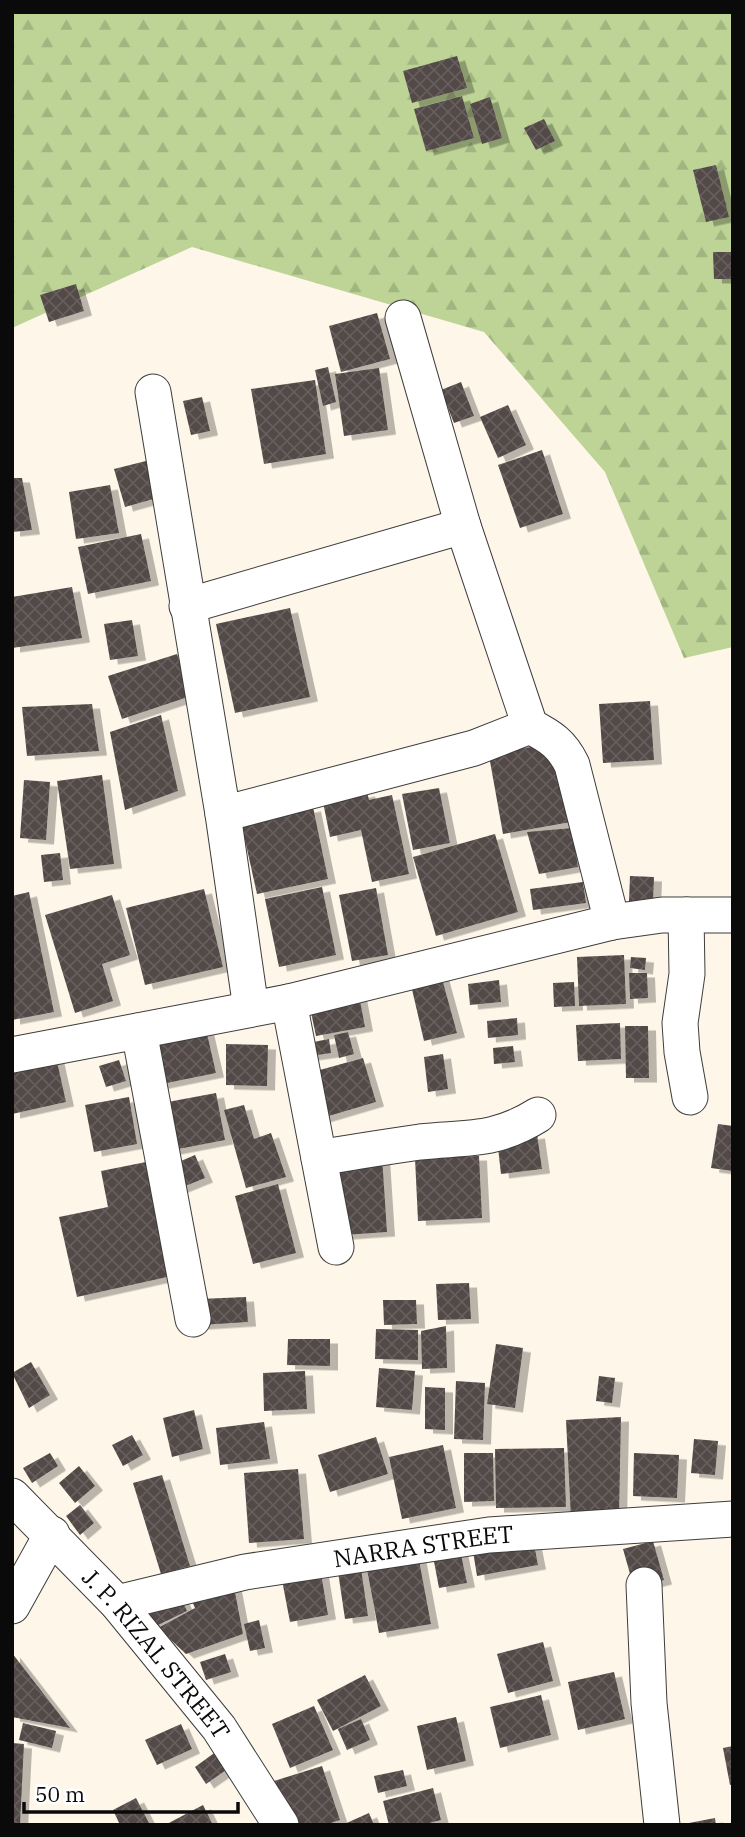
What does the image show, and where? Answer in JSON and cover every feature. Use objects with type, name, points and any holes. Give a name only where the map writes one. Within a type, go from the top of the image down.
[{"type":"street","points":[[403,318],[463,526],[530,726],[555,739],[564,748],[572,765],[612,922]]},
{"type":"street","points":[[153,392],[223,814],[251,1009]]},
{"type":"street","points":[[187,606],[463,526]]},
{"type":"street","points":[[223,814],[474,748],[530,726]]},
{"type":"street","points":[[686,915],[687,974],[680,1023],[690,1097]]},
{"type":"street","points":[[12,1055],[289,1002],[612,922],[686,915],[733,915]]},
{"type":"street","points":[[289,1002],[336,1247]]},
{"type":"street","points":[[139,1031],[193,1319]]},
{"type":"street","points":[[318,1158],[395,1145],[484,1138],[513,1131],[538,1115]]},
{"type":"street","name":"J. P. RIZAL STREET","points":[[12,1496],[117,1603],[219,1728],[281,1825]]},
{"type":"street","name":"NARRA STREET","points":[[117,1603],[245,1572],[489,1535],[733,1519]]},
{"type":"street","points":[[12,1606],[52,1534]]},
{"type":"street","points":[[644,1585],[649,1703],[663,1825]]},
{"type":"green space","points":[[12,12],[733,12],[733,647],[684,658],[605,472],[484,332],[192,247],[12,328]]},
{"type":"building","points":[[457,56],[467,88],[412,103],[403,71]]},
{"type":"building","points":[[462,96],[474,138],[426,151],[414,109]]},
{"type":"building","points":[[490,97],[502,138],[482,144],[470,104]]},
{"type":"building","points":[[544,119],[555,141],[536,150],[524,128]]},
{"type":"building","points":[[716,165],[729,217],[706,222],[693,170]]},
{"type":"building","points":[[713,252],[733,252],[733,279],[714,279]]},
{"type":"building","points":[[76,284],[84,311],[49,322],[40,295]]},
{"type":"building","points":[[377,313],[390,359],[341,372],[329,326]]},
{"type":"building","points":[[328,367],[336,402],[323,406],[315,370]]},
{"type":"building","points":[[379,368],[388,430],[344,436],[335,374]]},
{"type":"building","points":[[315,380],[326,454],[264,464],[251,389]]},
{"type":"building","points":[[461,382],[474,416],[454,423],[441,390]]},
{"type":"building","points":[[202,397],[210,431],[191,435],[183,401]]},
{"type":"building","points":[[508,405],[526,445],[498,458],[480,417]]},
{"type":"building","points":[[542,450],[563,514],[520,528],[498,465]]},
{"type":"building","points":[[146,461],[157,498],[125,507],[114,469]]},
{"type":"building","points":[[12,478],[22,478],[32,530],[12,532]]},
{"type":"building","points":[[110,485],[119,533],[76,539],[69,492]]},
{"type":"building","points":[[141,534],[151,581],[88,594],[78,547]]},
{"type":"building","points":[[72,587],[82,638],[12,648],[12,597]]},
{"type":"building","points":[[290,608],[310,697],[235,713],[216,624]]},
{"type":"building","points":[[132,620],[138,656],[110,660],[104,624]]},
{"type":"building","points":[[177,654],[191,696],[122,719],[108,676]]},
{"type":"building","points":[[650,701],[654,760],[603,763],[599,704]]},
{"type":"building","points":[[92,704],[99,751],[27,756],[22,707]]},
{"type":"building","points":[[161,715],[178,791],[125,810],[110,732]]},
{"type":"building","points":[[548,746],[571,822],[503,834],[488,750]]},
{"type":"building","points":[[102,775],[114,864],[70,869],[57,781]]},
{"type":"building","points":[[24,780],[50,782],[46,840],[20,838]]},
{"type":"building","points":[[439,788],[450,843],[413,850],[402,794]]},
{"type":"building","points":[[367,792],[369,800],[392,795],[409,874],[372,882],[361,830],[330,837],[323,802]]},
{"type":"building","points":[[313,807],[328,879],[257,894],[241,822]]},
{"type":"building","points":[[572,828],[578,867],[539,874],[527,832]]},
{"type":"building","points":[[495,834],[518,912],[436,936],[413,857]]},
{"type":"building","points":[[60,853],[63,880],[44,882],[41,855]]},
{"type":"building","points":[[630,876],[654,877],[653,902],[629,901]]},
{"type":"building","points":[[583,882],[586,903],[533,910],[530,889]]},
{"type":"building","points":[[322,887],[336,955],[279,967],[265,899]]},
{"type":"building","points":[[376,888],[388,955],[352,961],[339,895]]},
{"type":"building","points":[[204,889],[223,967],[145,985],[126,908]]},
{"type":"building","points":[[29,892],[54,1012],[12,1020],[12,896]]},
{"type":"building","points":[[112,895],[130,955],[102,964],[113,1001],[75,1013],[45,915]]},
{"type":"building","points":[[624,955],[626,1004],[579,1006],[577,957]]},
{"type":"building","points":[[631,957],[646,958],[645,970],[630,968]]},
{"type":"building","points":[[629,973],[647,973],[648,998],[630,999]]},
{"type":"building","points":[[441,975],[457,1033],[424,1041],[411,985]]},
{"type":"building","points":[[499,980],[501,1002],[470,1005],[468,984]]},
{"type":"building","points":[[574,982],[575,1006],[554,1007],[553,983]]},
{"type":"building","points":[[358,990],[365,1027],[316,1036],[309,1003]]},
{"type":"building","points":[[517,1018],[518,1035],[488,1038],[487,1021]]},
{"type":"building","points":[[620,1023],[621,1059],[578,1061],[576,1025]]},
{"type":"building","points":[[205,1025],[216,1073],[157,1085],[147,1038]]},
{"type":"building","points":[[625,1026],[648,1026],[649,1078],[626,1078]]},
{"type":"building","points":[[348,1032],[354,1054],[339,1058],[334,1035]]},
{"type":"building","points":[[329,1039],[331,1053],[310,1056],[308,1043]]},
{"type":"building","points":[[226,1044],[268,1045],[267,1086],[226,1085]]},
{"type":"building","points":[[513,1046],[515,1062],[494,1064],[493,1048]]},
{"type":"building","points":[[443,1054],[448,1089],[428,1092],[424,1057]]},
{"type":"building","points":[[56,1057],[66,1102],[12,1114],[12,1067]]},
{"type":"building","points":[[363,1058],[376,1102],[322,1118],[309,1073]]},
{"type":"building","points":[[119,1060],[126,1081],[106,1087],[99,1066]]},
{"type":"building","points":[[216,1093],[225,1140],[168,1151],[157,1104]]},
{"type":"building","points":[[129,1097],[137,1144],[94,1152],[85,1105]]},
{"type":"building","points":[[244,1105],[254,1139],[271,1133],[286,1177],[246,1188],[224,1110]]},
{"type":"building","points":[[718,1124],[733,1126],[733,1171],[711,1168]]},
{"type":"building","points":[[537,1134],[542,1169],[501,1174],[497,1139]]},
{"type":"building","points":[[195,1155],[205,1178],[178,1189],[169,1166]]},
{"type":"building","points":[[382,1156],[387,1232],[345,1235],[339,1160]]},
{"type":"building","points":[[479,1156],[482,1218],[418,1221],[415,1158]]},
{"type":"building","points":[[146,1162],[167,1277],[77,1297],[59,1217],[108,1207],[101,1171]]},
{"type":"building","points":[[278,1184],[296,1253],[253,1264],[235,1196]]},
{"type":"building","points":[[469,1283],[471,1319],[438,1320],[436,1284]]},
{"type":"building","points":[[246,1297],[248,1322],[201,1325],[200,1299]]},
{"type":"building","points":[[383,1300],[416,1300],[417,1324],[384,1325]]},
{"type":"building","points":[[446,1326],[447,1368],[422,1369],[421,1331]]},
{"type":"building","points":[[376,1329],[418,1330],[418,1360],[375,1359]]},
{"type":"building","points":[[288,1339],[330,1339],[330,1366],[287,1365]]},
{"type":"building","points":[[496,1344],[523,1348],[515,1408],[487,1404]]},
{"type":"building","points":[[31,1362],[50,1395],[29,1408],[12,1373]]},
{"type":"building","points":[[379,1368],[415,1371],[412,1410],[376,1407]]},
{"type":"building","points":[[305,1371],[307,1409],[264,1411],[263,1373]]},
{"type":"building","points":[[599,1376],[615,1378],[612,1403],[596,1401]]},
{"type":"building","points":[[456,1381],[485,1383],[483,1440],[454,1439]]},
{"type":"building","points":[[425,1387],[445,1388],[445,1430],[425,1429]]},
{"type":"building","points":[[194,1410],[203,1449],[172,1457],[163,1418]]},
{"type":"building","points":[[621,1417],[619,1516],[571,1519],[566,1420]]},
{"type":"building","points":[[264,1422],[270,1459],[220,1465],[216,1428]]},
{"type":"building","points":[[132,1435],[143,1455],[123,1466],[112,1445]]},
{"type":"building","points":[[376,1437],[388,1474],[330,1492],[318,1455]]},
{"type":"building","points":[[694,1439],[718,1441],[715,1475],[691,1473]]},
{"type":"building","points":[[443,1445],[456,1508],[402,1519],[389,1457]]},
{"type":"building","points":[[564,1448],[566,1507],[496,1508],[495,1449]]},
{"type":"building","points":[[50,1453],[58,1466],[32,1483],[23,1468]]},
{"type":"building","points":[[464,1453],[493,1453],[494,1501],[464,1502]]},
{"type":"building","points":[[634,1453],[679,1455],[677,1498],[633,1496]]},
{"type":"building","points":[[79,1466],[95,1486],[75,1503],[59,1483]]},
{"type":"building","points":[[298,1469],[304,1539],[249,1543],[244,1473]]},
{"type":"building","points":[[162,1475],[190,1566],[161,1574],[133,1483]]},
{"type":"building","points":[[80,1505],[94,1523],[80,1535],[66,1516]]},
{"type":"building","points":[[532,1534],[538,1565],[477,1576],[472,1545]]},
{"type":"building","points":[[653,1541],[664,1580],[634,1588],[623,1549]]},
{"type":"building","points":[[459,1545],[467,1583],[439,1588],[432,1551]]},
{"type":"building","points":[[418,1555],[431,1624],[379,1633],[366,1564]]},
{"type":"building","points":[[360,1562],[368,1616],[345,1619],[337,1565]]},
{"type":"building","points":[[321,1573],[328,1615],[290,1622],[282,1580]]},
{"type":"building","points":[[233,1582],[243,1634],[186,1654],[158,1628],[195,1608],[189,1594]]},
{"type":"building","points":[[177,1590],[187,1611],[154,1627],[140,1603]]},
{"type":"building","points":[[259,1620],[265,1648],[250,1651],[244,1624]]},
{"type":"building","points":[[543,1642],[553,1681],[508,1693],[497,1654]]},
{"type":"building","points":[[12,1653],[70,1728],[12,1717]]},
{"type":"building","points":[[225,1654],[231,1672],[206,1680],[200,1662]]},
{"type":"building","points":[[614,1672],[625,1719],[578,1730],[568,1682]]},
{"type":"building","points":[[365,1675],[381,1706],[333,1731],[317,1700]]},
{"type":"building","points":[[541,1695],[551,1735],[500,1748],[490,1707]]},
{"type":"building","points":[[314,1706],[333,1750],[290,1768],[272,1724]]},
{"type":"building","points":[[456,1717],[466,1761],[427,1770],[417,1726]]},
{"type":"building","points":[[361,1719],[370,1740],[347,1750],[338,1729]]},
{"type":"building","points":[[23,1723],[56,1731],[52,1748],[19,1740]]},
{"type":"building","points":[[181,1724],[192,1749],[157,1765],[145,1740]]},
{"type":"building","points":[[12,1743],[24,1744],[20,1825],[12,1825]]},
{"type":"building","points":[[733,1746],[733,1784],[730,1785],[723,1748]]},
{"type":"building","points":[[217,1751],[229,1768],[206,1784],[195,1767]]},
{"type":"building","points":[[322,1766],[340,1820],[325,1825],[288,1825],[274,1781]]},
{"type":"building","points":[[403,1770],[407,1786],[378,1793],[374,1776]]},
{"type":"building","points":[[433,1788],[441,1820],[422,1825],[389,1825],[383,1801]]},
{"type":"building","points":[[136,1798],[150,1825],[120,1825],[113,1810]]},
{"type":"building","points":[[203,1805],[213,1825],[165,1825]]},
{"type":"building","points":[[369,1813],[374,1825],[342,1825]]},
{"type":"building","points":[[715,1818],[716,1825],[689,1825],[689,1823]]}]
